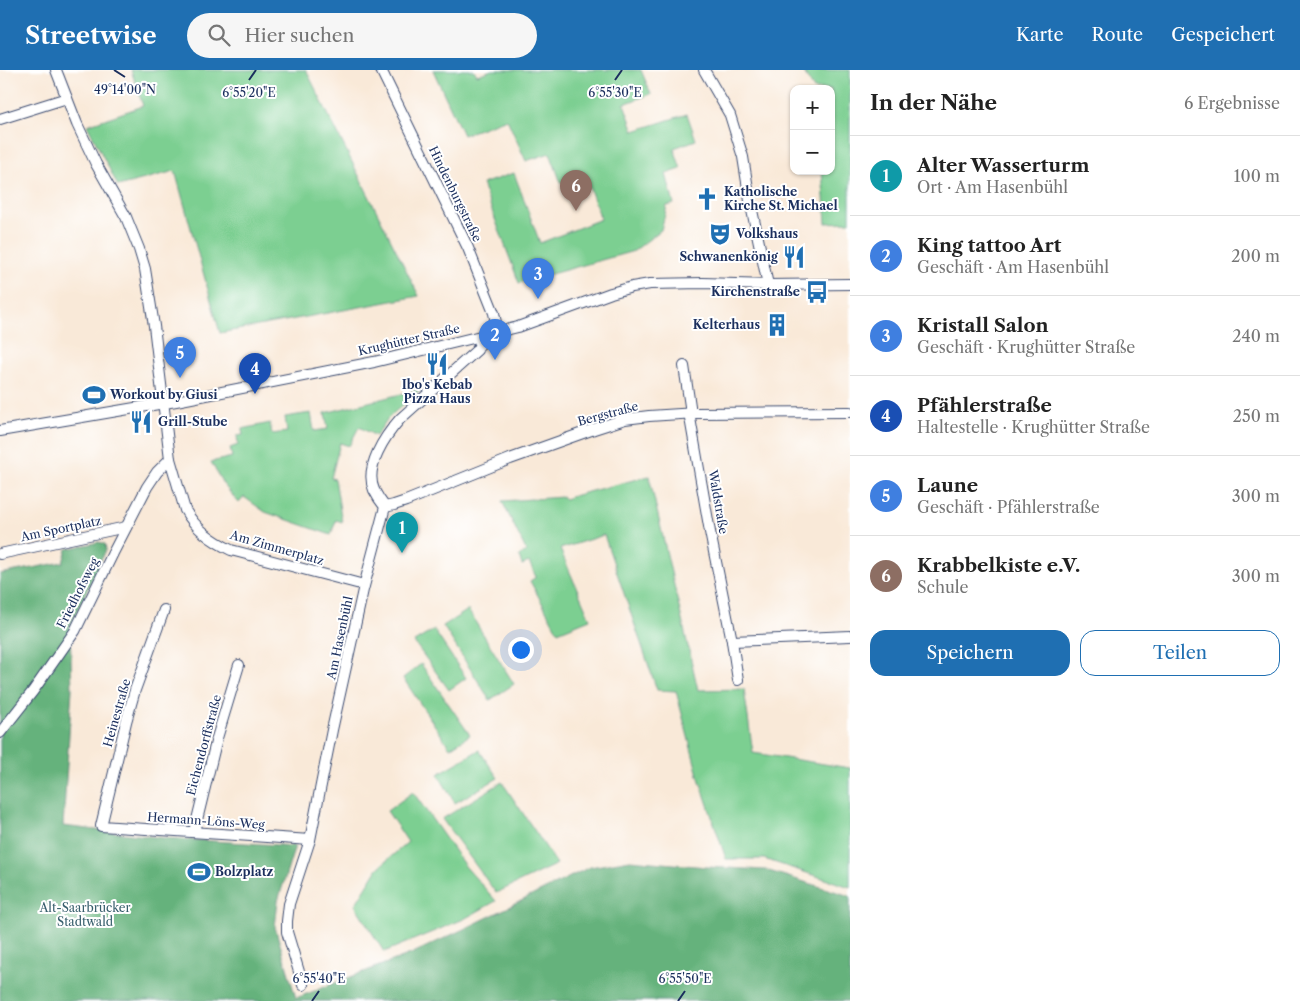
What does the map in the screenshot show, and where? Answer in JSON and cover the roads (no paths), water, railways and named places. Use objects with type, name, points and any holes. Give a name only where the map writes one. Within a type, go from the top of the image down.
[{"type":"street","name":"Am Zimmerplatz","points":[[56,70],[77,124],[96,164],[126,217],[139,249],[154,326],[170,459],[185,510],[195,525],[216,542],[231,550],[364,585]]},
{"type":"street","name":"Hindenburgstraße","points":[[381,70],[468,248],[494,313],[498,333]]},
{"type":"street","points":[[704,70],[730,115],[740,145],[768,285]]},
{"type":"street","points":[[0,119],[67,98]]},
{"type":"street","name":"Krughütter Straße","points":[[0,431],[163,403],[374,362],[498,333],[632,287],[650,284],[850,284]]},
{"type":"street","points":[[386,506],[373,489],[372,480],[374,463],[380,447],[400,419],[477,350],[480,344],[479,337]]},
{"type":"street","name":"Waldstraße","points":[[684,366],[690,406],[689,413],[738,680]]},
{"type":"street","name":"Bergstraße","points":[[386,506],[406,501],[510,459],[626,419],[689,413],[850,412]]},
{"type":"street","name":"Friedhofsweg","points":[[0,734],[75,631],[126,527],[148,487],[157,472],[170,459]]},
{"type":"street","name":"Am Hasenbühl","points":[[303,985],[289,939],[287,921],[289,904],[310,840],[364,585],[386,506]]},
{"type":"street","name":"Am Sportplatz","points":[[0,554],[126,527]]},
{"type":"street","name":"Heinestraße","points":[[101,826],[133,698],[164,610]]},
{"type":"street","points":[[732,641],[850,636]]},
{"type":"street","name":"Eichendorffstraße","points":[[194,832],[217,738],[239,665]]},
{"type":"street","name":"Hermann-Löns-Weg","points":[[101,826],[310,840]]},
{"type":"place","name":"Katholische Kirche St. Michael","points":[[707,199]]},
{"type":"place","name":"Krabbelkiste e.V.","points":[[576,211]]},
{"type":"place","name":"Volkshaus","points":[[720,234]]},
{"type":"place","name":"Schwanenkönig","points":[[794,257]]},
{"type":"place","name":"Kirchenstraße","points":[[817,292]]},
{"type":"place","name":"Kristall Salon","points":[[538,299]]},
{"type":"place","name":"Kelterhaus","points":[[777,325]]},
{"type":"place","name":"King tattoo Art","points":[[495,360]]},
{"type":"place","name":"Ibo's Kebab Pizza Haus","points":[[437,364]]},
{"type":"place","name":"Laune","points":[[180,378]]},
{"type":"place","name":"Pfählerstraße","points":[[255,394]]},
{"type":"place","name":"Workout by Giusi","points":[[94,395]]},
{"type":"place","name":"Grill-Stube","points":[[141,422]]},
{"type":"place","name":"Alter Wasserturm","points":[[402,553]]},
{"type":"place","name":"Bolzplatz","points":[[199,872]]},
{"type":"park label","name":"Alt-Saarbrücker Stadtwald","points":[[85,915]]}]
